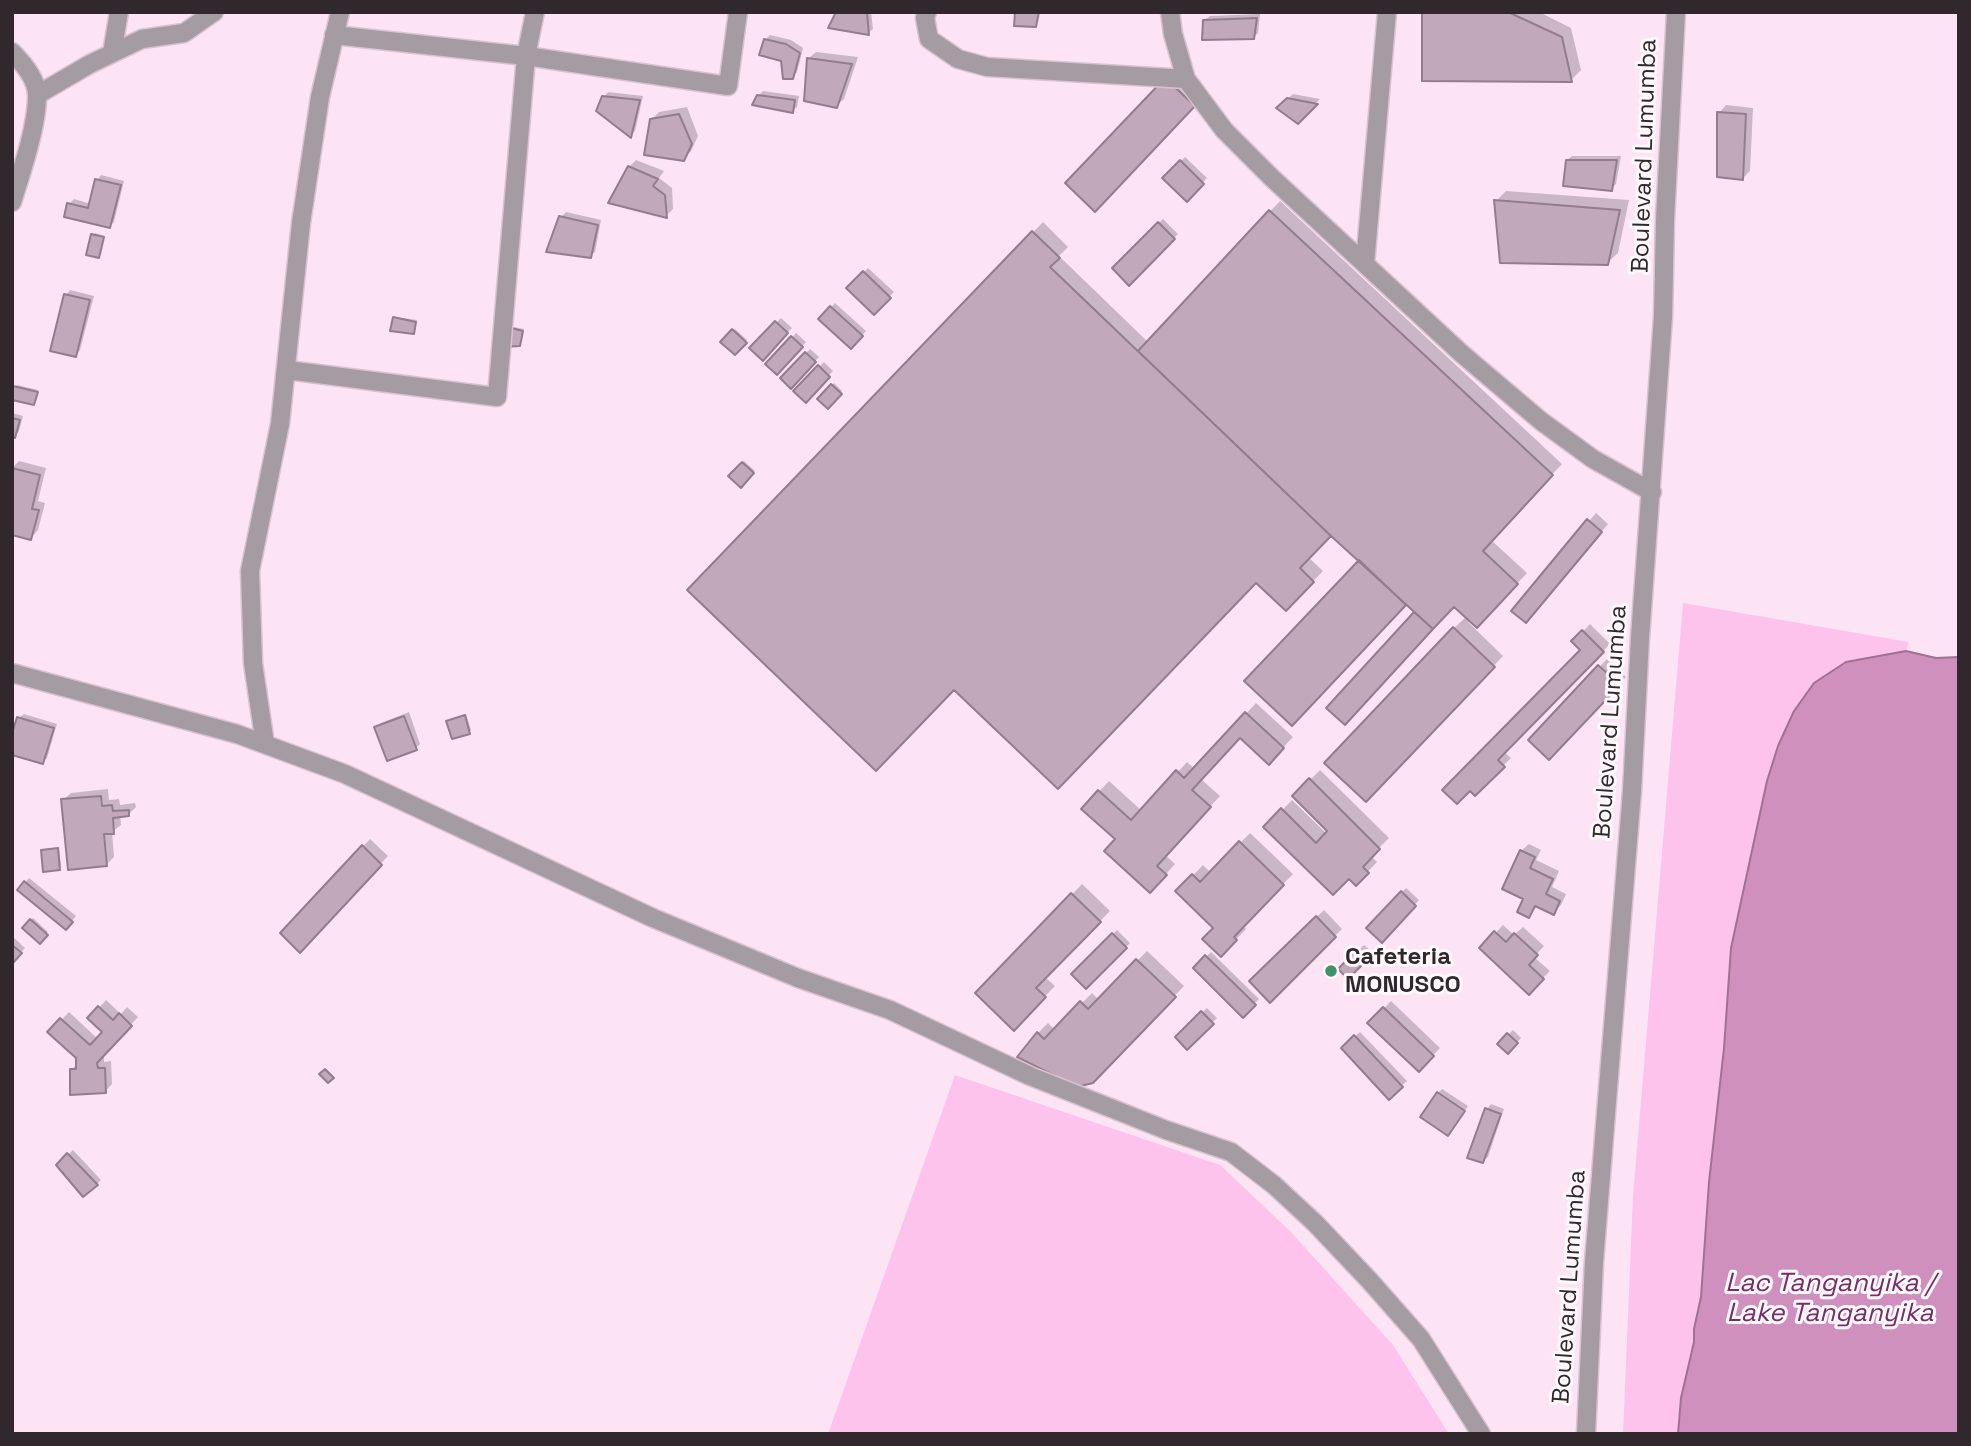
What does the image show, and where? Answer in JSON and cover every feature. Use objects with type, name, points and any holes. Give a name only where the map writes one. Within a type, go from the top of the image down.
[{"type":"street","points":[[113,54],[119,12]]},
{"type":"street","points":[[37,95],[90,64],[142,39],[184,33],[214,12]]},
{"type":"street","points":[[265,744],[253,663],[250,571],[280,424],[301,223],[320,97],[340,12]]},
{"type":"street","points":[[287,370],[496,397],[526,55],[535,12]]},
{"type":"street","points":[[334,36],[526,55],[728,86],[738,12]]},
{"type":"street","points":[[927,12],[925,18],[929,39],[958,59],[987,67],[1186,79]]},
{"type":"street","points":[[1170,12],[1173,34],[1186,79],[1224,130],[1462,355],[1551,429],[1592,458],[1652,492]]},
{"type":"street","points":[[1365,264],[1387,12]]},
{"type":"street","name":"Boulevard Lumumba","points":[[1586,1434],[1594,1262],[1632,791],[1640,638],[1652,492],[1663,317],[1665,220],[1676,12]]},
{"type":"street","points":[[12,52],[23,63],[34,82],[37,95],[31,137],[12,202]]},
{"type":"street","points":[[12,673],[128,703],[265,744],[345,774],[653,918],[798,978],[890,1010],[1030,1076],[1166,1130],[1231,1152],[1274,1185],[1315,1223],[1378,1290],[1421,1339],[1481,1434]]},
{"type":"shaded area","points":[[1683,603],[1909,642],[1906,651],[1847,662],[1794,711],[1778,746],[1767,781],[1731,948],[1701,1297],[1681,1398],[1678,1434],[1623,1434],[1633,1196]]},
{"type":"shaded area","points":[[955,1075],[1220,1165],[1290,1231],[1393,1345],[1449,1434],[828,1434]]},
{"type":"water","name":"Lac Tanganyika / Lake Tanganyika","points":[[1906,651],[1936,658],[1959,657],[1959,1434],[1678,1434],[1681,1398],[1701,1297],[1731,948],[1767,781],[1778,746],[1794,711],[1814,683],[1846,662]]},
{"type":"building","points":[[836,12],[867,12],[869,35],[828,28]]},
{"type":"building","points":[[1015,12],[1039,12],[1036,27],[1014,26]]},
{"type":"building","points":[[1422,12],[1508,12],[1562,37],[1572,82],[1422,81]]},
{"type":"building","points":[[1257,18],[1254,39],[1202,40],[1203,20]]},
{"type":"building","points":[[764,39],[786,44],[800,53],[793,79],[783,79],[781,61],[759,55]]},
{"type":"building","points":[[807,58],[852,64],[837,108],[804,101]]},
{"type":"building","points":[[1165,78],[1195,106],[1095,212],[1065,183]]},
{"type":"building","points":[[757,95],[795,100],[793,113],[752,105]]},
{"type":"building","points":[[602,96],[640,100],[631,138],[596,111]]},
{"type":"building","points":[[1287,98],[1318,104],[1298,124],[1276,108]]},
{"type":"building","points":[[1717,112],[1746,114],[1743,180],[1717,177]]},
{"type":"building","points":[[679,114],[692,144],[684,161],[644,155],[650,119]]},
{"type":"building","points":[[1180,160],[1204,184],[1187,202],[1162,178]]},
{"type":"building","points":[[1566,160],[1617,160],[1612,191],[1563,186]]},
{"type":"building","points":[[628,166],[658,179],[653,186],[665,195],[667,218],[608,203]]},
{"type":"building","points":[[95,179],[121,185],[110,228],[64,217],[67,203],[88,208]]},
{"type":"building","points":[[1494,200],[1620,210],[1608,265],[1500,263]]},
{"type":"building","points":[[1269,210],[1553,475],[1483,551],[1518,584],[1477,628],[1454,607],[1433,629],[1331,536],[1138,351]]},
{"type":"building","points":[[559,216],[598,225],[591,258],[546,252]]},
{"type":"building","points":[[1158,222],[1175,239],[1129,286],[1112,268]]},
{"type":"building","points":[[1032,231],[1060,258],[1050,267],[1331,536],[1300,568],[1314,582],[1286,611],[1256,583],[1058,789],[954,690],[876,771],[687,590]]},
{"type":"building","points":[[91,234],[104,237],[99,258],[86,255]]},
{"type":"building","points":[[863,271],[891,298],[874,315],[846,288]]},
{"type":"building","points":[[64,294],[90,300],[76,357],[50,351]]},
{"type":"building","points":[[830,306],[863,336],[851,349],[818,319]]},
{"type":"building","points":[[393,317],[416,322],[414,334],[390,331]]},
{"type":"building","points":[[775,321],[788,333],[763,361],[749,348]]},
{"type":"building","points":[[511,328],[523,331],[520,346],[504,347]]},
{"type":"building","points":[[732,329],[747,343],[735,355],[720,342]]},
{"type":"building","points":[[791,336],[803,347],[777,375],[765,364]]},
{"type":"building","points":[[805,352],[816,362],[791,389],[780,378]]},
{"type":"building","points":[[818,365],[830,377],[806,403],[793,391]]},
{"type":"building","points":[[831,384],[842,394],[828,409],[817,399]]},
{"type":"building","points":[[13,386],[38,392],[34,405],[12,400]]},
{"type":"building","points":[[12,418],[20,420],[15,438],[12,437]]},
{"type":"building","points":[[742,462],[754,473],[741,488],[728,476]]},
{"type":"building","points":[[12,468],[40,475],[32,509],[39,510],[31,540],[12,535]]},
{"type":"building","points":[[1587,519],[1602,532],[1526,623],[1511,611]]},
{"type":"building","points":[[1359,560],[1406,605],[1292,726],[1244,681]]},
{"type":"building","points":[[1414,612],[1433,629],[1345,725],[1326,708]]},
{"type":"building","points":[[1453,627],[1495,667],[1366,802],[1324,763]]},
{"type":"building","points":[[1582,630],[1604,652],[1498,760],[1505,767],[1475,796],[1470,791],[1457,804],[1442,790],[1580,650],[1571,641]]},
{"type":"building","points":[[1598,665],[1620,685],[1549,760],[1528,740]]},
{"type":"building","points":[[1245,712],[1284,748],[1269,765],[1240,738],[1192,790],[1211,807],[1157,866],[1167,875],[1150,893],[1104,851],[1115,839],[1081,809],[1098,790],[1131,820],[1176,770],[1184,778]]},
{"type":"building","points":[[465,715],[470,734],[452,739],[446,721]]},
{"type":"building","points":[[404,716],[417,750],[387,761],[374,727]]},
{"type":"building","points":[[17,717],[54,728],[43,764],[12,755],[12,734]]},
{"type":"building","points":[[1309,778],[1380,849],[1363,867],[1369,873],[1356,886],[1349,879],[1333,895],[1263,827],[1281,808],[1316,843],[1327,831],[1292,796]]},
{"type":"building","points":[[101,796],[102,806],[112,805],[113,811],[129,810],[129,816],[113,818],[114,834],[104,834],[107,866],[68,870],[61,799]]},
{"type":"building","points":[[1239,841],[1284,885],[1234,937],[1237,940],[1221,957],[1202,939],[1213,928],[1175,891],[1192,874],[1200,882]]},
{"type":"building","points":[[362,845],[382,865],[300,953],[280,933]]},
{"type":"building","points":[[58,848],[60,870],[43,872],[41,850]]},
{"type":"building","points":[[1520,850],[1535,857],[1530,868],[1553,879],[1546,894],[1560,901],[1554,915],[1535,906],[1529,918],[1517,912],[1523,899],[1502,889]]},
{"type":"building","points":[[24,881],[73,922],[66,930],[17,890]]},
{"type":"building","points":[[1401,891],[1416,906],[1382,943],[1366,928]]},
{"type":"building","points":[[1071,893],[1101,922],[1036,988],[1046,997],[1014,1031],[975,993]]},
{"type":"building","points":[[1316,916],[1336,937],[1270,1003],[1249,981]]},
{"type":"building","points":[[30,919],[48,935],[40,944],[22,928]]},
{"type":"building","points":[[1494,931],[1506,942],[1514,933],[1538,955],[1529,965],[1544,979],[1529,995],[1479,948]]},
{"type":"building","points":[[1112,933],[1127,948],[1086,989],[1071,974]]},
{"type":"building","points":[[12,945],[22,953],[12,964]]},
{"type":"building","points":[[1358,948],[1369,958],[1348,979],[1338,969]]},
{"type":"building","points":[[1205,955],[1256,1005],[1243,1018],[1193,968]]},
{"type":"building","points":[[1136,959],[1176,997],[1093,1083],[1077,1087],[1017,1057],[1037,1032],[1044,1039],[1080,1001],[1088,1009]]},
{"type":"building","points":[[98,1006],[113,1020],[119,1013],[132,1026],[97,1063],[98,1068],[105,1068],[106,1093],[70,1095],[70,1069],[76,1069],[76,1058],[47,1032],[60,1018],[90,1045],[102,1032],[87,1018]]},
{"type":"building","points":[[1383,1007],[1434,1056],[1419,1072],[1367,1023]]},
{"type":"building","points":[[1201,1011],[1214,1024],[1187,1050],[1175,1037]]},
{"type":"building","points":[[1507,1033],[1518,1043],[1508,1054],[1497,1044]]},
{"type":"building","points":[[1354,1035],[1403,1087],[1389,1100],[1341,1048]]},
{"type":"building","points":[[325,1069],[334,1078],[328,1083],[319,1074]]},
{"type":"building","points":[[1437,1092],[1465,1111],[1448,1136],[1420,1117]]},
{"type":"building","points":[[1485,1108],[1501,1114],[1483,1163],[1467,1158]]},
{"type":"building","points":[[67,1153],[98,1185],[83,1197],[56,1165]]},
{"type":"place","name":"Cafeteria MONUSCO","points":[[1331,971]]}]
